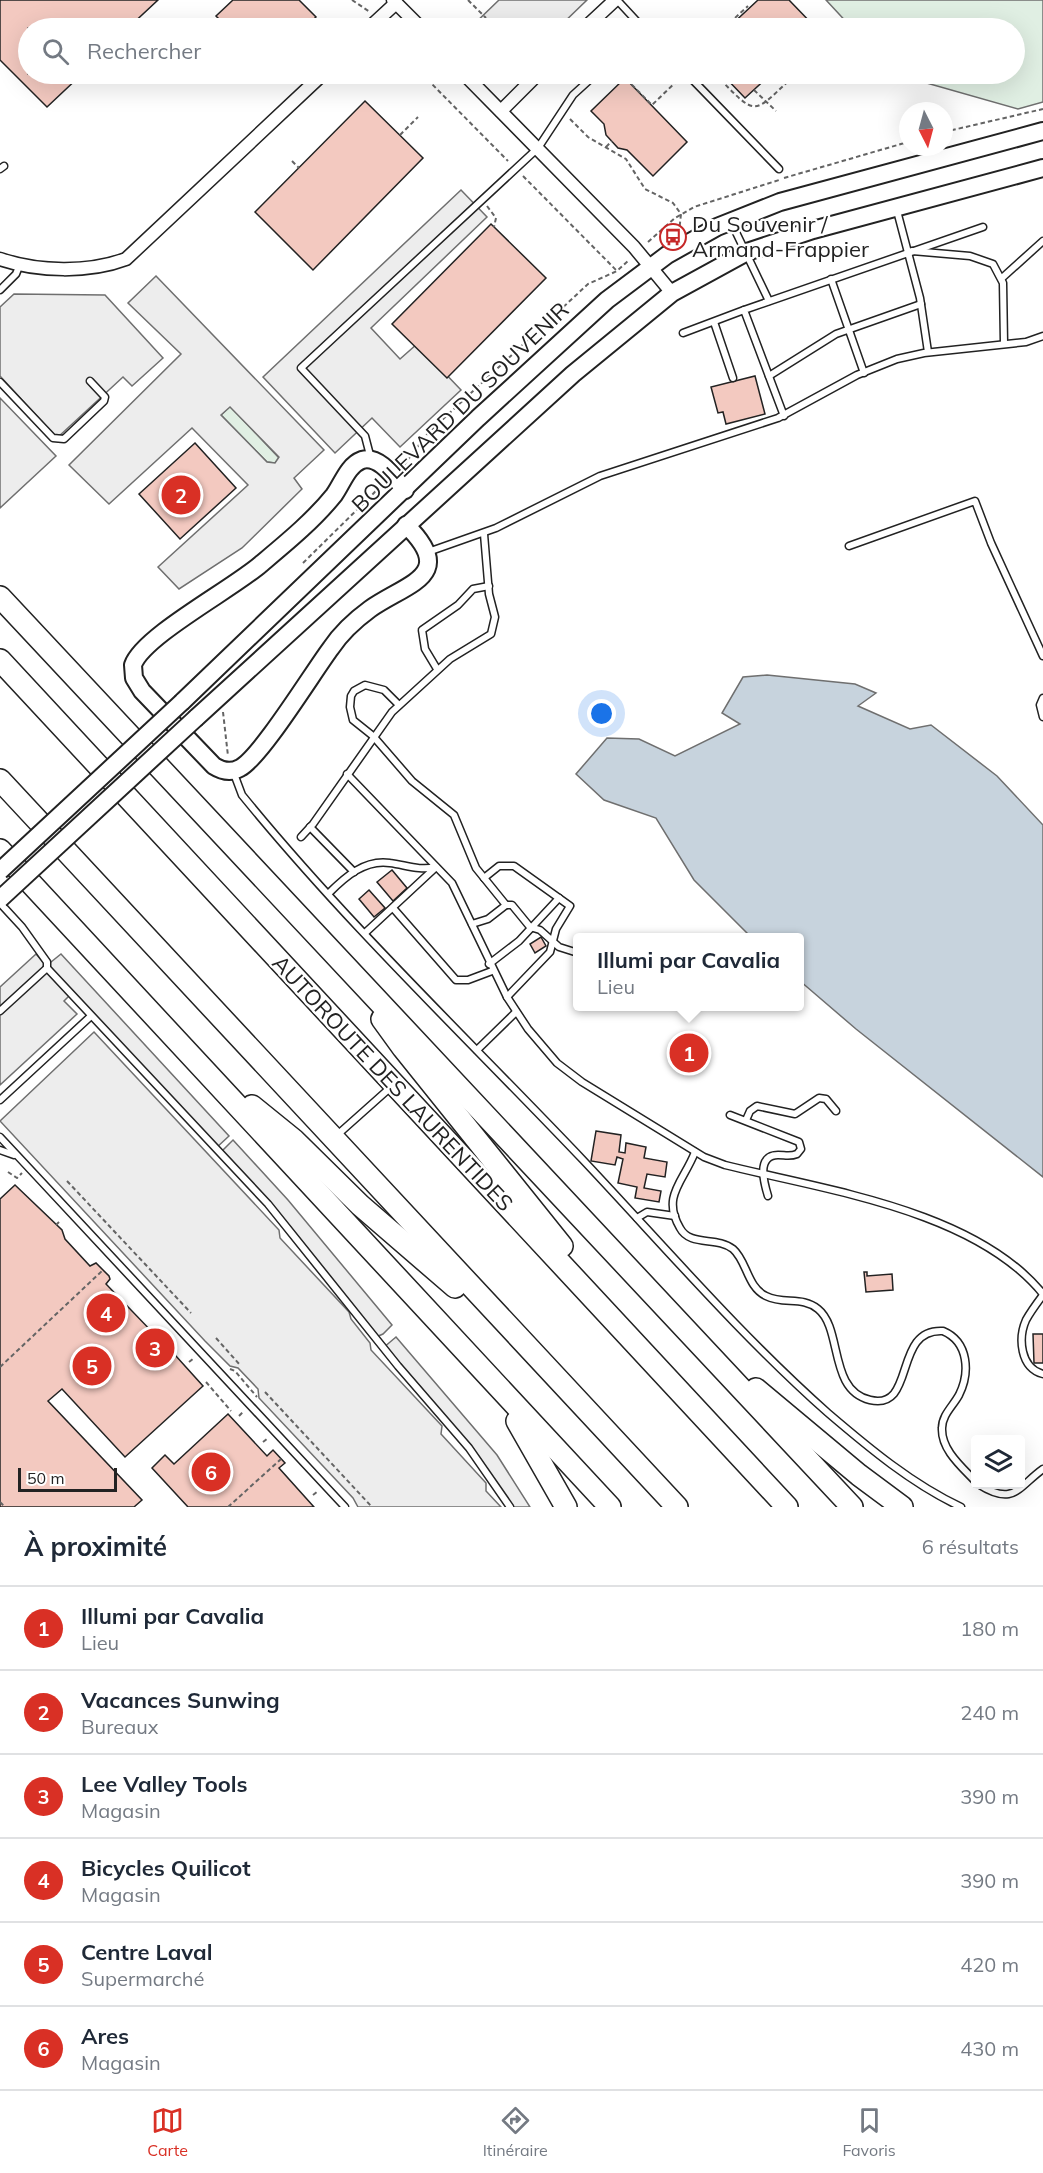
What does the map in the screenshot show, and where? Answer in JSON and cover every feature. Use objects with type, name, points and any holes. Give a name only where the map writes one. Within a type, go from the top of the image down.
[{"type":"highway","points":[[0,597],[355,978],[423,1046],[852,1507]]},
{"type":"highway","name":"AUTOROUTE DES LAURENTIDES","points":[[0,660],[787,1507]]},
{"type":"highway","points":[[0,780],[531,1354],[677,1507]]},
{"type":"highway","points":[[0,850],[610,1507]]},
{"type":"highway","points":[[355,978],[403,1048],[659,1369]]},
{"type":"highway","points":[[198,1063],[294,1140],[360,1205],[531,1354]]},
{"type":"highway","points":[[699,1343],[859,1475],[903,1507]]},
{"type":"highway","points":[[497,1387],[566,1507]]},
{"type":"street","points":[[596,18],[616,0]]},
{"type":"street","points":[[379,18],[395,1],[411,18]]},
{"type":"street","points":[[0,259],[20,264],[85,268],[114,264],[126,259],[312,84]]},
{"type":"street","points":[[474,84],[651,266],[672,293]]},
{"type":"street","points":[[501,111],[528,84]]},
{"type":"street","name":"BOULEVARD DU SOUVENIR","points":[[0,871],[182,702],[478,418],[607,300],[651,266],[730,220],[798,197],[1043,131]]},
{"type":"street","name":"BOULEVARD DU SOUVENIR","points":[[0,901],[406,525],[573,374],[672,293],[747,252],[804,232],[1043,168]]},
{"type":"street","points":[[405,490],[387,470],[371,460],[356,464],[320,510],[260,565],[153,641],[135,659],[133,673],[142,691],[206,760],[219,769],[232,770],[246,764],[332,646],[350,626],[370,609],[422,578],[428,566],[428,552],[406,525]]},
{"type":"lane","points":[[616,0],[633,18]]},
{"type":"lane","points":[[371,460],[365,436],[301,368],[538,148],[573,95],[585,84]]},
{"type":"lane","points":[[697,84],[779,169]]},
{"type":"lane","points":[[896,207],[921,304],[928,352]]},
{"type":"lane","points":[[730,220],[769,301]]},
{"type":"lane","points":[[683,333],[908,251],[983,227]]},
{"type":"lane","points":[[1002,278],[1043,241]]},
{"type":"lane","points":[[908,251],[980,258],[993,264],[1002,278],[1004,343]]},
{"type":"lane","points":[[0,290],[16,274],[20,264]]},
{"type":"lane","points":[[831,279],[864,373]]},
{"type":"lane","points":[[769,376],[828,338],[921,304]]},
{"type":"lane","points":[[744,310],[784,416]]},
{"type":"lane","points":[[714,322],[733,378]]},
{"type":"lane","points":[[428,552],[484,534],[600,476],[784,416],[864,373],[897,360],[928,352],[1026,342],[1043,336]]},
{"type":"lane","points":[[1,386],[52,438],[64,439],[104,401],[105,397],[90,381]]},
{"type":"lane","points":[[849,546],[975,501],[995,553],[1043,656]]},
{"type":"lane","points":[[301,837],[373,736],[399,705],[457,653],[491,634],[495,617],[489,586],[484,534]]},
{"type":"lane","points":[[437,669],[424,649],[422,630],[458,605],[473,590],[489,586]]},
{"type":"lane","points":[[399,705],[384,690],[365,685],[354,691],[350,700],[350,716],[357,725],[373,736],[412,781],[454,815],[470,855],[484,878],[506,905],[512,906],[530,927],[540,930],[559,947],[573,951]]},
{"type":"lane","points":[[1043,698],[1040,705],[1043,717]]},
{"type":"lane","points":[[232,770],[242,795],[365,933],[637,1218],[729,1318],[799,1387],[897,1468],[961,1507]]},
{"type":"lane","points":[[347,774],[458,892],[492,971],[516,1012],[546,1051],[570,1074],[695,1152],[725,1165],[852,1193],[936,1223],[1013,1263],[1043,1295],[1026,1320],[1022,1339],[1022,1349],[1029,1364],[1043,1374]]},
{"type":"lane","points":[[310,827],[354,872]]},
{"type":"lane","points":[[329,893],[354,872],[380,863],[414,869],[436,867]]},
{"type":"lane","points":[[484,878],[500,866],[509,864],[570,906],[556,929],[550,952],[507,997]]},
{"type":"lane","points":[[365,933],[436,867]]},
{"type":"lane","points":[[489,964],[508,952],[530,927],[545,916],[559,898]]},
{"type":"lane","points":[[0,901],[47,962],[46,968],[0,1011]]},
{"type":"lane","points":[[472,924],[488,919],[506,905]]},
{"type":"lane","points":[[393,908],[456,980],[468,980],[492,971]]},
{"type":"lane","points":[[46,968],[268,1204],[398,1366],[469,1448],[510,1507]]},
{"type":"lane","points":[[477,1050],[516,1012]]},
{"type":"lane","points":[[0,1100],[91,1016]]},
{"type":"lane","points":[[334,1139],[395,1084]]},
{"type":"lane","points":[[746,1120],[750,1111],[757,1106],[795,1114],[819,1098],[826,1099],[836,1111]]},
{"type":"lane","points":[[730,1115],[797,1140],[801,1146],[800,1151],[793,1155],[776,1155],[768,1158],[762,1173],[768,1196]]},
{"type":"lane","points":[[0,1137],[345,1507]]},
{"type":"lane","points":[[0,1150],[18,1156]]},
{"type":"lane","points":[[695,1152],[673,1192],[675,1216],[686,1236],[722,1243],[733,1249],[760,1292],[773,1299],[803,1300],[821,1311],[828,1324],[836,1357],[844,1376],[852,1389],[863,1398],[881,1400],[896,1391],[911,1348],[921,1337],[938,1331],[954,1337],[964,1352],[965,1371],[960,1392],[944,1419],[942,1436],[946,1447],[971,1476]]},
{"type":"lane","points":[[637,1218],[647,1212],[675,1216]]},
{"type":"lane","points":[[984,1489],[994,1498],[1009,1499],[1019,1496],[1043,1469]]},
{"type":"path","points":[[352,0],[366,9]]},
{"type":"path","points":[[468,0],[486,18]]},
{"type":"path","points":[[734,18],[747,6]]},
{"type":"path","points":[[432,84],[510,162]]},
{"type":"path","points":[[633,84],[652,105],[673,84]]},
{"type":"path","points":[[725,84],[745,104],[755,107],[766,102],[785,84]]},
{"type":"path","points":[[754,90],[776,111]]},
{"type":"path","points":[[953,130],[1043,109]]},
{"type":"path","points":[[400,135],[418,117]]},
{"type":"path","points":[[568,118],[588,137],[609,150],[612,148],[630,163],[645,189],[670,200],[681,214],[680,232],[673,237]]},
{"type":"path","points":[[606,147],[612,141]]},
{"type":"path","points":[[649,241],[681,214],[706,203],[899,145]]},
{"type":"path","points":[[292,161],[299,168]]},
{"type":"path","name":"BOULEVARD DU SOUVENIR","points":[[410,461],[427,434],[588,284],[616,271],[523,176]]},
{"type":"path","points":[[488,207],[496,218],[494,227]]},
{"type":"path","points":[[223,711],[224,738],[232,770]]},
{"type":"path","points":[[8,1172],[17,1178]]},
{"type":"path","points":[[67,1181],[191,1312]]},
{"type":"path","points":[[0,1366],[103,1270]]},
{"type":"path","points":[[161,1338],[163,1334]]},
{"type":"path","points":[[216,1338],[240,1365]]},
{"type":"path","points":[[206,1382],[231,1411]]},
{"type":"path","points":[[265,1392],[372,1507]]},
{"type":"path","points":[[228,1507],[280,1459]]},
{"type":"path","points":[[0,1502],[4,1507]]},
{"type":"green space","points":[[826,0],[1043,0],[1043,102],[1018,109],[930,84],[1025,84],[1025,18],[843,18]]},
{"type":"green space","points":[[230,406],[279,458],[275,463],[267,462],[221,415]]},
{"type":"shaded area","points":[[499,0],[587,0],[568,18],[480,18]]},
{"type":"shaded area","points":[[461,190],[487,217],[371,328],[400,359],[417,344],[461,390],[400,447],[372,418],[335,453],[263,377]]},
{"type":"shaded area","points":[[156,276],[324,450],[294,478],[302,489],[242,548],[179,589],[158,567],[248,485],[192,428],[109,504],[69,465],[181,354],[128,303]],"holes":[[[230,407],[279,457],[275,463],[267,462],[221,415]]]},
{"type":"shaded area","points":[[14,294],[105,295],[163,358],[132,386],[123,377],[57,438],[0,376],[0,307]]},
{"type":"shaded area","points":[[0,398],[56,456],[0,508]]},
{"type":"shaded area","points":[[767,675],[855,684],[876,693],[858,706],[910,729],[931,725],[997,776],[1043,825],[1043,1177],[856,1029],[804,984],[804,933],[747,933],[694,880],[656,818],[604,800],[576,774],[607,738],[639,739],[675,756],[740,724],[722,713],[743,677]]},
{"type":"shaded area","points":[[36,954],[43,962],[48,958],[51,962],[61,954],[229,1136],[215,1149],[71,994],[64,1001],[77,1014],[0,1085],[0,987]]},
{"type":"shaded area","points":[[94,1032],[279,1230],[280,1238],[349,1312],[351,1319],[370,1343],[371,1350],[442,1426],[441,1434],[486,1483],[486,1491],[501,1507],[358,1507],[353,1498],[259,1398],[258,1389],[238,1368],[230,1366],[205,1341],[0,1121]]},
{"type":"shaded area","points":[[233,1140],[288,1200],[392,1325],[383,1334],[376,1337],[268,1204],[219,1154]]},
{"type":"shaded area","points":[[396,1337],[497,1455],[530,1507],[510,1507],[502,1492],[383,1348]]},
{"type":"building","points":[[0,0],[158,0],[139,18],[18,18],[18,78],[0,60]]},
{"type":"building","points":[[233,0],[299,0],[316,17],[218,18],[216,16]]},
{"type":"building","points":[[758,0],[789,0],[806,18],[739,18]]},
{"type":"building","points":[[24,84],[71,84],[47,107]]},
{"type":"building","points":[[619,84],[631,84],[687,142],[653,176],[627,150],[618,148],[606,135],[604,124],[591,111]]},
{"type":"building","points":[[732,84],[760,84],[745,98]]},
{"type":"building","points":[[365,101],[423,158],[313,270],[255,212]]},
{"type":"building","points":[[491,224],[546,278],[447,378],[392,324]]},
{"type":"building","points":[[755,376],[765,414],[726,424],[723,412],[718,413],[711,387]]},
{"type":"building","points":[[195,443],[236,488],[180,539],[139,494]]},
{"type":"building","points":[[392,870],[407,888],[393,901],[377,882]]},
{"type":"building","points":[[369,890],[385,908],[374,917],[359,899]]},
{"type":"building","points":[[541,937],[546,946],[535,953],[530,944]]},
{"type":"building","points":[[596,1131],[621,1135],[619,1152],[625,1153],[626,1143],[646,1147],[644,1158],[667,1162],[665,1177],[647,1174],[644,1188],[661,1191],[659,1202],[635,1198],[637,1187],[618,1183],[623,1159],[617,1157],[615,1165],[591,1161]]},
{"type":"building","points":[[15,1185],[62,1230],[65,1239],[90,1266],[96,1263],[109,1276],[110,1279],[106,1284],[156,1336],[168,1342],[166,1345],[203,1386],[125,1457],[62,1389],[48,1401],[142,1500],[134,1507],[0,1507],[0,1199]]},
{"type":"building","points":[[864,1272],[867,1272],[867,1276],[892,1274],[893,1290],[866,1292]]},
{"type":"building","points":[[1033,1334],[1043,1334],[1043,1363],[1034,1363]]},
{"type":"building","points":[[228,1414],[267,1456],[273,1450],[285,1463],[279,1468],[314,1507],[188,1507],[152,1468],[165,1455],[174,1464]]},
{"type":"place","name":"Du Souvenir / Armand-Frappier","points":[[673,237]]},
{"type":"place","name":"Vacances Sunwing","points":[[181,495]]},
{"type":"place","name":"Illumi par Cavalia","points":[[689,1053]]},
{"type":"place","name":"Bicycles Quilicot","points":[[106,1313]]},
{"type":"place","name":"Lee Valley Tools","points":[[155,1348]]},
{"type":"place","name":"Centre Laval","points":[[92,1366]]},
{"type":"place","name":"Ares","points":[[211,1472]]}]
